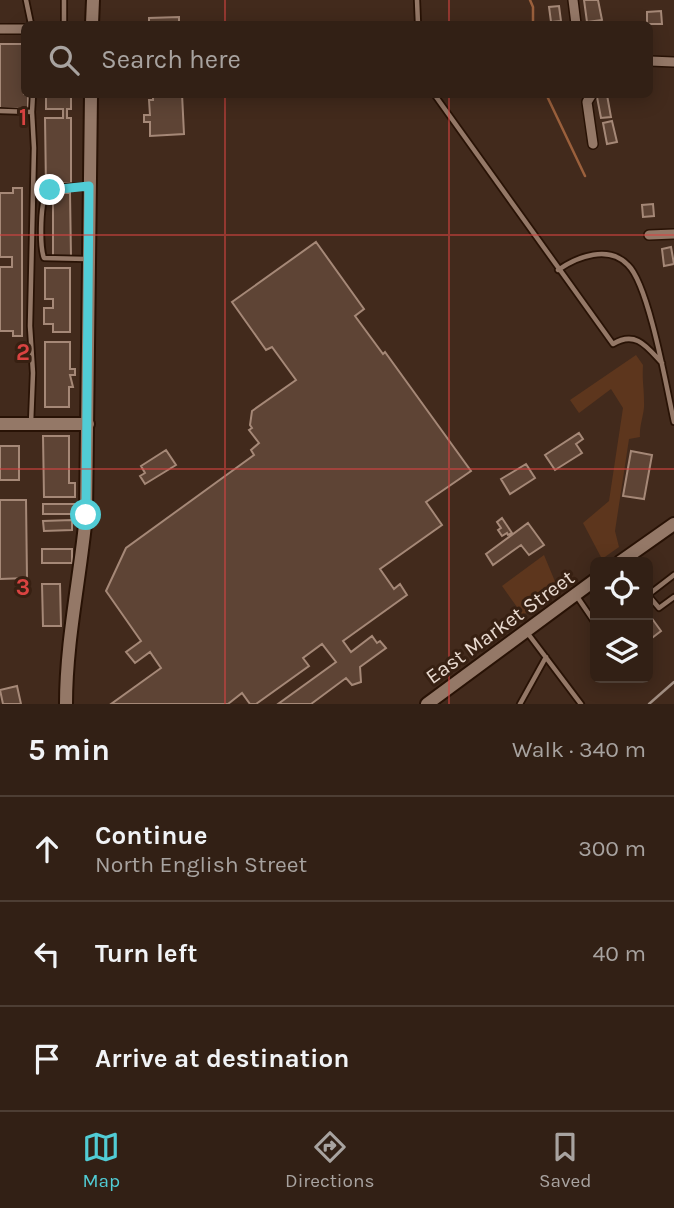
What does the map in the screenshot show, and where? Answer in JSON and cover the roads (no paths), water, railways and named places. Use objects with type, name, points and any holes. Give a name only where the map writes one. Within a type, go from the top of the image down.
[{"type":"street","points":[[92,21],[93,0]]},
{"type":"street","points":[[573,0],[576,21]]},
{"type":"street","points":[[0,29],[21,29]]},
{"type":"street","points":[[653,61],[674,62]]},
{"type":"street","points":[[66,704],[66,663],[86,515],[91,98]]},
{"type":"street","points":[[590,98],[587,102],[593,144]]},
{"type":"street","points":[[649,234],[674,234]]},
{"type":"street","points":[[0,424],[88,424]]},
{"type":"street","points":[[627,557],[674,524]]},
{"type":"street","name":"East Market Street","points":[[427,704],[590,584]]},
{"type":"lane","points":[[26,0],[30,21]]},
{"type":"lane","points":[[64,0],[64,21]]},
{"type":"lane","points":[[417,0],[418,21]]},
{"type":"lane","points":[[31,424],[33,98]]},
{"type":"lane","points":[[437,98],[613,344],[628,338],[639,340],[662,363]]},
{"type":"lane","points":[[0,111],[32,111]]},
{"type":"lane","points":[[88,259],[44,258],[42,219],[43,201],[47,192],[60,188],[89,186]]},
{"type":"lane","points":[[558,270],[567,263],[590,255],[617,256],[633,270],[642,289],[662,363],[674,422]]},
{"type":"lane","points":[[674,575],[648,594],[659,608],[674,597]]},
{"type":"lane","points":[[576,594],[593,620]]},
{"type":"lane","points":[[526,631],[581,704]]},
{"type":"lane","points":[[520,704],[546,657]]},
{"type":"waterway","points":[[530,0],[533,21]]},
{"type":"waterway","points":[[548,98],[585,176]]},
{"type":"railway","points":[[649,704],[674,682]]}]
